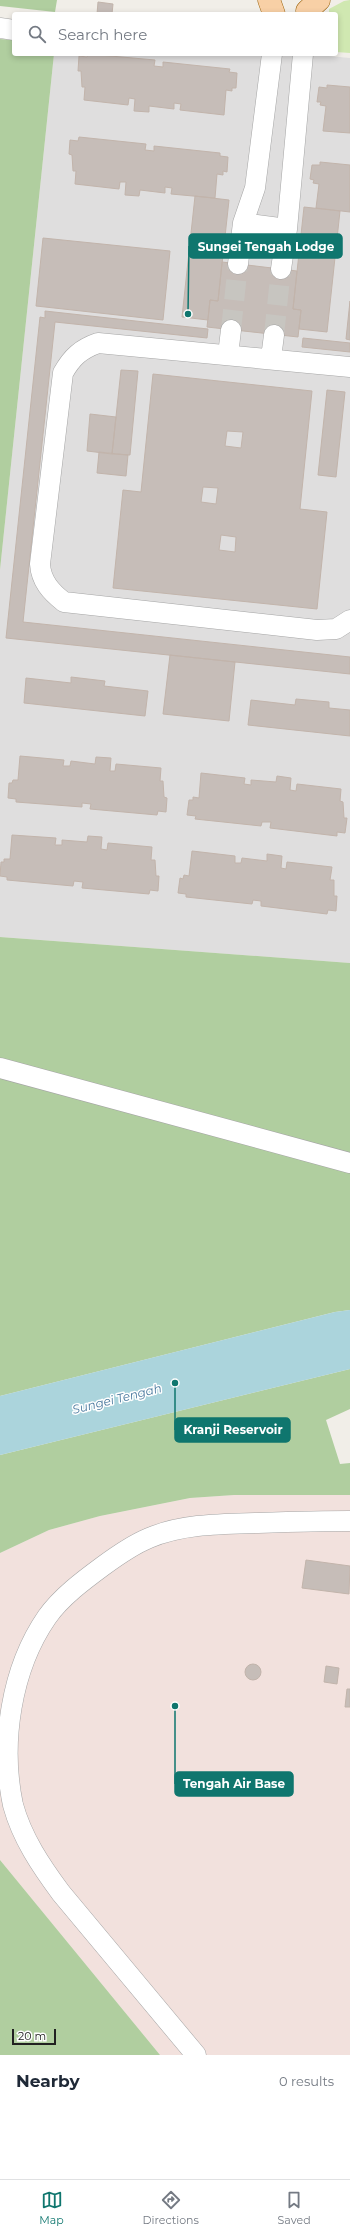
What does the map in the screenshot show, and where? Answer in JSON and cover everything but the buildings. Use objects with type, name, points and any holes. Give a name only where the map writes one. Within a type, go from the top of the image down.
[{"type":"main road","points":[[269,0],[274,12]]},
{"type":"lane","points":[[276,12],[279,0]]},
{"type":"lane","points":[[0,28],[12,30]]},
{"type":"lane","points":[[238,264],[243,223],[255,188],[272,56]]},
{"type":"lane","points":[[281,268],[287,229],[303,56]]},
{"type":"lane","points":[[243,223],[287,229]]},
{"type":"lane","points":[[228,355],[231,330]]},
{"type":"lane","points":[[271,358],[274,335]]},
{"type":"lane","points":[[350,367],[271,358],[98,343],[84,348],[70,359],[63,372],[40,572],[50,592],[64,602],[317,630],[336,629],[350,620]]},
{"type":"lane","points":[[0,1068],[350,1163]]},
{"type":"lane","points":[[196,2055],[40,1866],[32,1850],[13,1806],[8,1777],[8,1730],[16,1682],[23,1661],[48,1616],[91,1574],[127,1549],[150,1537],[183,1528],[218,1524],[350,1521]]},
{"type":"shaded area","points":[[54,56],[328,56],[350,58],[350,963],[0,937],[0,570]]},
{"type":"shaded area","points":[[234,1495],[350,1495],[350,2055],[160,2055],[0,1860],[0,1553],[49,1530],[100,1516],[190,1498]]},
{"type":"green space","points":[[0,0],[57,0],[55,12],[0,6]]},
{"type":"green space","points":[[350,0],[350,53],[338,52],[338,12],[329,12],[329,9],[344,1]]},
{"type":"green space","points":[[0,39],[12,40],[12,56],[54,56],[0,570]]},
{"type":"green space","points":[[0,937],[350,963],[350,1310],[335,1312],[0,1396]]},
{"type":"green space","points":[[350,1369],[350,1409],[326,1420],[340,1464],[350,1463],[350,1495],[234,1495],[190,1498],[100,1516],[49,1530],[0,1553],[0,1455]]},
{"type":"green space","points":[[0,1860],[160,2055],[0,2055]]},
{"type":"water","name":"Sungei Tengah","points":[[350,1310],[350,1369],[0,1455],[0,1396],[335,1312]]},
{"type":"tunnel","points":[[231,330],[238,264]]},
{"type":"tunnel","points":[[274,335],[281,269]]},
{"type":"place","name":"Sungei Tengah Lodge","points":[[188,314]]},
{"type":"place","name":"Kranji Reservoir","points":[[175,1383]]},
{"type":"place","name":"Tengah Air Base","points":[[175,1706]]}]
